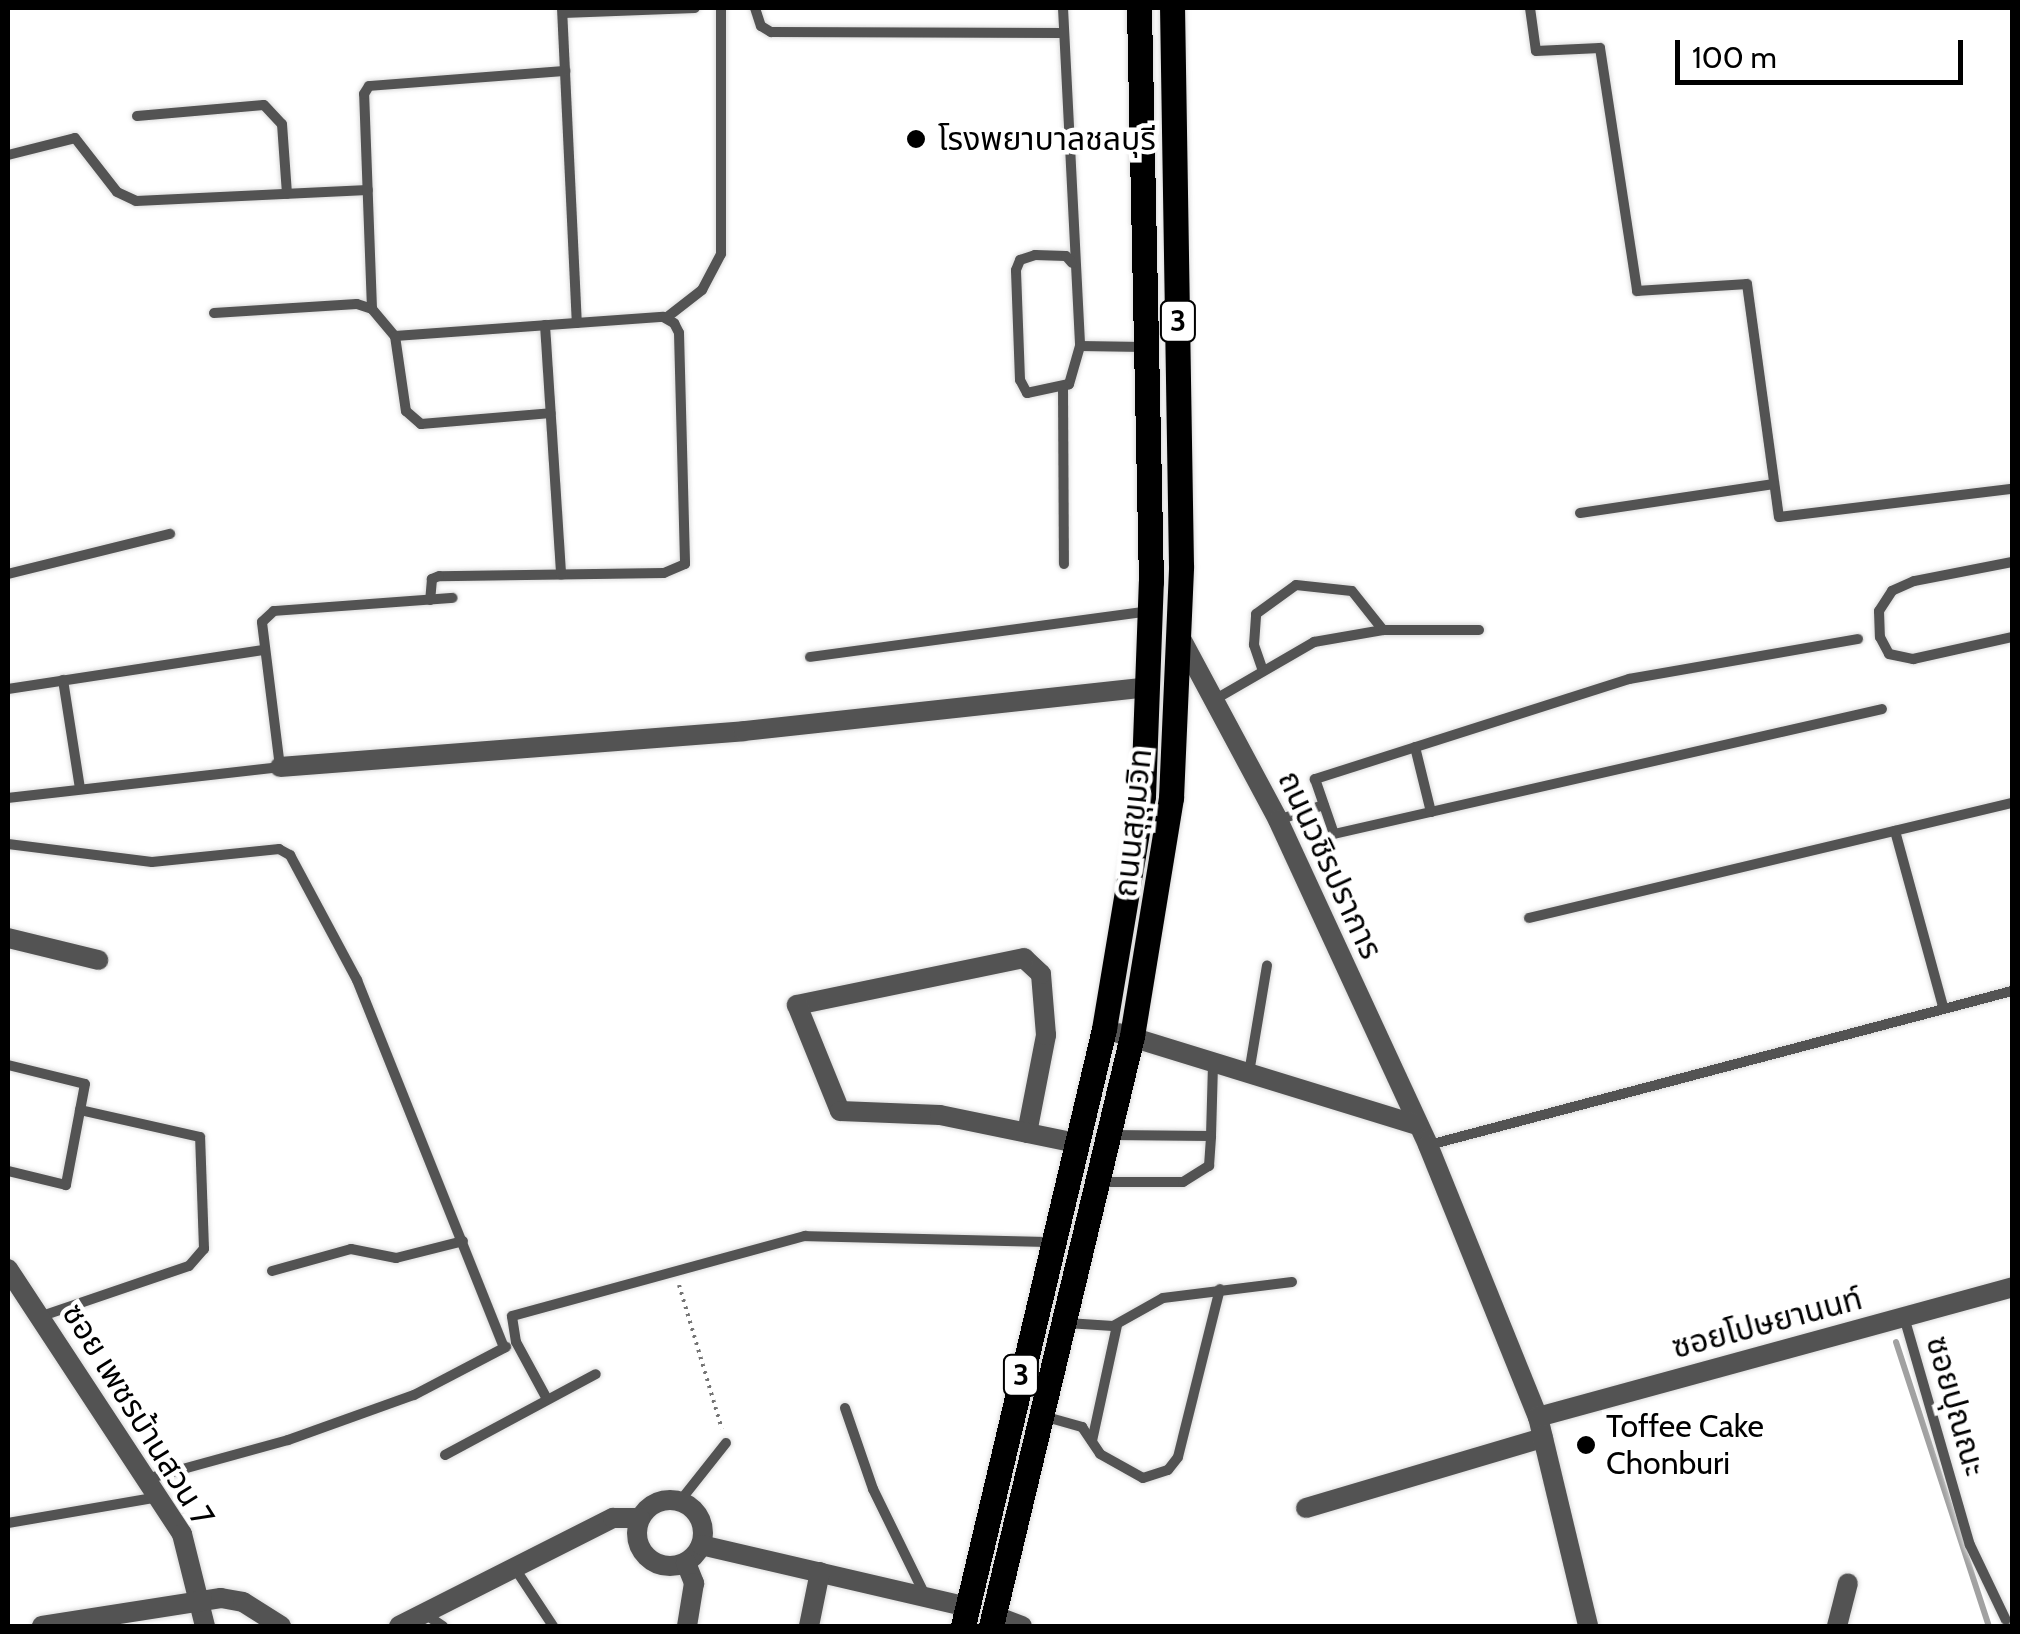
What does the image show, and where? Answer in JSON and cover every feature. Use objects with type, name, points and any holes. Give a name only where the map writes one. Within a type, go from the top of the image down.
[{"type":"main road","name":"ถนนสุขุมวิท","points":[[965,1617],[1104,1030],[1130,897],[1148,687],[1150,611],[1139,8]]},
{"type":"main road","name":"ถนนสุขุมวิท","points":[[994,1612],[1132,1036],[1168,815],[1180,635],[1172,8]]},
{"type":"street","name":"ถนนวชิรปราการ","points":[[1180,635],[1278,820],[1428,1146],[1541,1427],[1588,1626]]},
{"type":"street","points":[[280,766],[744,731],[1148,687]]},
{"type":"street","points":[[8,938],[98,960]]},
{"type":"street","points":[[1027,1133],[1046,1035],[1041,974],[1024,958],[797,1005],[840,1111],[940,1115],[1027,1133],[1076,1143]]},
{"type":"street","points":[[1104,1030],[1417,1124]]},
{"type":"street","name":"ซอย เพชรบ้านสวน 7","points":[[8,1269],[155,1487],[186,1547],[205,1626]]},
{"type":"street","name":"ซอยโปษยานนท์","points":[[1306,1508],[1541,1427],[2012,1286]]},
{"type":"street","points":[[399,1626],[612,1518],[640,1518],[661,1501],[680,1501],[702,1524],[701,1545],[686,1563],[666,1566],[646,1558],[636,1539],[640,1518]]},
{"type":"street","points":[[701,1545],[926,1597],[965,1617]]},
{"type":"street","points":[[686,1563],[694,1583],[686,1626]]},
{"type":"street","points":[[809,1626],[820,1572]]},
{"type":"street","points":[[1837,1626],[1848,1584]]},
{"type":"street","points":[[42,1626],[199,1602],[243,1602],[282,1626]]},
{"type":"street","points":[[994,1612],[1022,1626]]},
{"type":"lane","points":[[576,323],[562,10],[695,8]]},
{"type":"lane","points":[[395,336],[666,318],[702,290],[720,254],[721,8]]},
{"type":"lane","points":[[756,8],[761,26],[772,32],[1064,33]]},
{"type":"lane","points":[[1063,8],[1072,263],[1080,346],[1074,378],[1062,387],[1036,394],[1022,386],[1016,270],[1020,260],[1036,255],[1066,256],[1072,263]]},
{"type":"lane","points":[[1530,8],[1536,51],[1600,48],[1637,291],[1747,284],[1779,517],[2012,489]]},
{"type":"lane","points":[[372,310],[364,94],[370,86],[565,70]]},
{"type":"lane","points":[[136,116],[264,104],[282,124],[287,194]]},
{"type":"lane","points":[[8,155],[76,138],[117,192],[136,201],[368,190]]},
{"type":"lane","points":[[214,313],[358,304],[372,310],[395,336],[406,411],[422,424],[551,413]]},
{"type":"lane","points":[[430,600],[432,579],[439,576],[677,573],[685,564],[680,332],[666,318]]},
{"type":"lane","points":[[545,326],[561,574]]},
{"type":"lane","points":[[1080,346],[1146,347]]},
{"type":"lane","points":[[1062,387],[1064,564]]},
{"type":"lane","points":[[1580,513],[1774,484]]},
{"type":"lane","points":[[8,574],[170,534]]},
{"type":"lane","points":[[2012,562],[1914,581],[1892,591],[1879,611],[1889,654],[1913,658],[2012,637]]},
{"type":"lane","points":[[1263,671],[1254,644],[1256,614],[1296,586],[1352,591],[1383,630]]},
{"type":"lane","points":[[8,798],[280,766],[262,622],[274,611],[453,598]]},
{"type":"lane","points":[[810,657],[1150,611]]},
{"type":"lane","points":[[1214,700],[1314,642],[1383,630],[1479,630]]},
{"type":"lane","points":[[1858,639],[1629,680],[1315,779],[1334,834],[1882,709]]},
{"type":"lane","points":[[8,689],[263,650]]},
{"type":"lane","points":[[63,680],[80,789]]},
{"type":"lane","points":[[1415,747],[1432,812]]},
{"type":"lane","points":[[1529,918],[2012,803]]},
{"type":"lane","points":[[1278,820],[1324,805]]},
{"type":"lane","points":[[1895,831],[1943,1007]]},
{"type":"lane","points":[[8,844],[152,862],[287,851],[357,980],[504,1348]]},
{"type":"lane","points":[[1249,1074],[1267,966]]},
{"type":"lane","points":[[1428,1146],[2012,991]]},
{"type":"lane","points":[[1099,1182],[1194,1179],[1209,1166],[1213,1062]]},
{"type":"lane","points":[[8,1065],[85,1084],[66,1185],[8,1171]]},
{"type":"lane","points":[[42,1316],[189,1266],[204,1249],[200,1137],[80,1110]]},
{"type":"lane","points":[[1110,1135],[1210,1136]]},
{"type":"lane","points":[[547,1400],[516,1342],[512,1316],[805,1236],[1052,1242]]},
{"type":"lane","points":[[272,1271],[350,1249],[396,1258],[462,1241]]},
{"type":"lane","points":[[1063,1322],[1118,1325],[1162,1298],[1292,1282]]},
{"type":"lane","points":[[1041,1416],[1082,1427],[1111,1462],[1144,1478],[1168,1470],[1178,1457],[1220,1289]]},
{"type":"lane","name":"ซอยปุณณะ","points":[[1904,1316],[1970,1545],[2006,1620]]},
{"type":"lane","points":[[1092,1441],[1118,1325]]},
{"type":"lane","points":[[8,1523],[155,1487],[288,1440],[414,1394],[516,1342]]},
{"type":"lane","points":[[445,1455],[596,1374]]},
{"type":"lane","points":[[845,1408],[873,1489],[926,1597]]},
{"type":"lane","points":[[680,1501],[726,1443]]},
{"type":"lane","points":[[513,1566],[553,1626]]},
{"type":"lane","points":[[424,1614],[443,1626]]},
{"type":"path","points":[[675,1272],[726,1443]]},
{"type":"waterway","points":[[1896,1342],[1989,1626]]},
{"type":"place","name":"โรงพยาบาลชลบุรี","points":[[916,139]]},
{"type":"place","name":"Toffee Cake Chonburi","points":[[1586,1445]]}]
